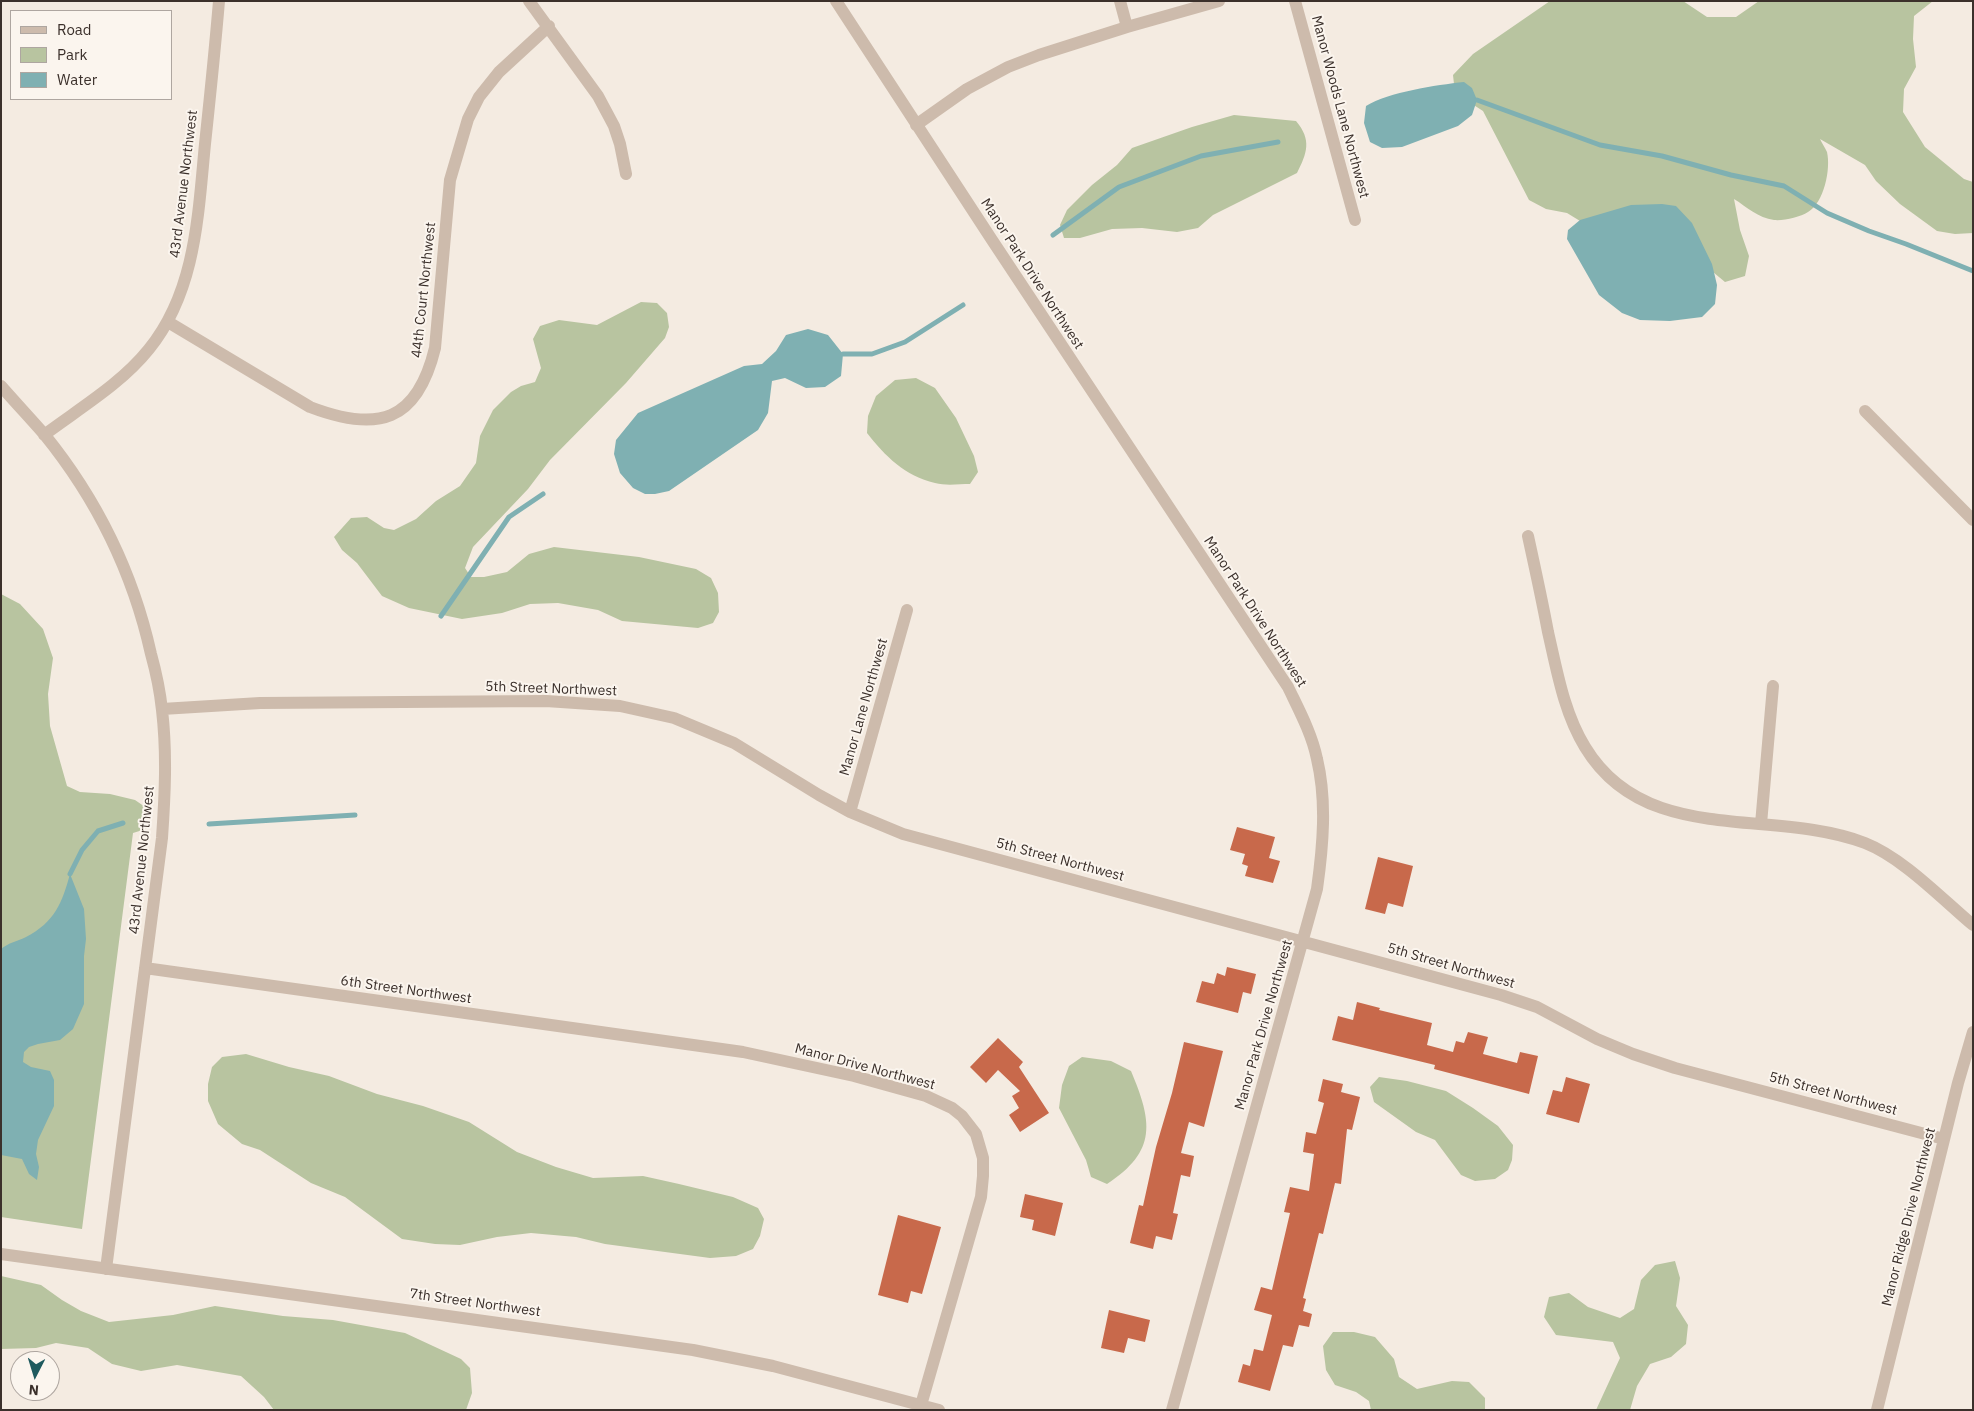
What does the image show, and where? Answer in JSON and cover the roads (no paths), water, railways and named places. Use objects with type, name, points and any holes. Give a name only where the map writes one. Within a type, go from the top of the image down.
[{"type":"street","name":"43rd Avenue Northwest","points":[[106,1269],[162,838],[166,775],[162,709],[147,634],[118,554],[99,515],[73,474],[44,435],[127,373],[150,348],[168,322],[187,276],[198,217],[219,1]]},
{"type":"street","points":[[530,1],[598,96],[614,126],[626,174]]},
{"type":"street","name":"Manor Park Drive Northwest","points":[[836,1],[1288,687],[1307,726],[1317,758],[1322,790],[1321,856],[1317,889],[1172,1410]]},
{"type":"street","points":[[1120,1],[1128,27]]},
{"type":"street","points":[[916,124],[967,89],[1008,67],[1038,55],[1219,1]]},
{"type":"street","name":"Manor Woods Lane Northwest","points":[[1295,1],[1356,220]]},
{"type":"street","name":"44th Court Northwest","points":[[168,322],[310,407],[334,416],[355,420],[374,420],[393,414],[408,404],[422,388],[430,370],[435,348],[450,180],[468,119],[479,97],[499,72],[549,26]]},
{"type":"street","points":[[1,386],[44,435]]},
{"type":"street","points":[[1865,411],[1973,520]]},
{"type":"street","points":[[1528,536],[1556,668],[1567,707],[1584,746],[1600,768],[1621,787],[1642,801],[1672,813],[1810,828],[1839,834],[1866,843],[1890,856],[1973,925]]},
{"type":"street","name":"Manor Lane Northwest","points":[[850,812],[907,610]]},
{"type":"street","points":[[1761,824],[1773,686]]},
{"type":"street","name":"5th Street Northwest","points":[[162,709],[270,703],[546,701],[620,706],[674,718],[734,744],[788,775],[818,796],[850,812],[903,834],[1303,940],[1501,995],[1537,1007],[1597,1039],[1633,1054],[1675,1068],[1944,1140]]},
{"type":"street","name":"6th Street Northwest","points":[[145,968],[664,1040]]},
{"type":"street","name":"Manor Ridge Drive Northwest","points":[[1877,1410],[1958,1083],[1973,1032]]},
{"type":"street","name":"Manor Drive Northwest","points":[[664,1040],[743,1052],[854,1076],[926,1096],[952,1108],[962,1116],[976,1134],[984,1176],[981,1197],[921,1405]]},
{"type":"street","name":"7th Street Northwest","points":[[1,1254],[693,1350],[773,1366],[939,1410]]},
{"type":"water","points":[[1464,82],[1472,88],[1477,100],[1472,115],[1458,126],[1402,147],[1382,148],[1370,142],[1364,123],[1366,106],[1400,93]]},
{"type":"water","points":[[1662,204],[1676,206],[1692,223],[1712,264],[1717,285],[1715,304],[1702,317],[1670,321],[1640,320],[1622,313],[1599,295],[1567,239],[1568,230],[1580,220],[1631,205]]},
{"type":"water","points":[[808,329],[828,335],[843,354],[841,376],[825,387],[806,388],[785,378],[772,381],[768,413],[758,430],[669,491],[645,494],[633,488],[620,473],[614,454],[616,440],[638,413],[744,366],[762,364],[776,351],[786,335]]},
{"type":"water","points":[[70,874],[84,909],[86,939],[84,1004],[73,1029],[60,1040],[29,1047],[24,1052],[23,1062],[31,1067],[50,1071],[54,1080],[54,1106],[38,1140],[36,1154],[39,1167],[37,1180],[29,1174],[22,1159],[1,1155],[1,949],[36,931],[51,918],[64,894]]},
{"type":"waterway","points":[[1477,100],[1600,145],[1662,156],[1731,175],[1784,186],[1827,213],[1973,271]]},
{"type":"waterway","points":[[1053,235],[1119,187],[1201,156],[1278,142]]},
{"type":"waterway","points":[[843,354],[872,354],[905,342],[963,305]]},
{"type":"waterway","points":[[441,616],[509,517],[543,494]]},
{"type":"waterway","points":[[209,824],[355,815]]},
{"type":"waterway","points":[[70,874],[82,850],[98,831],[123,823]]}]
